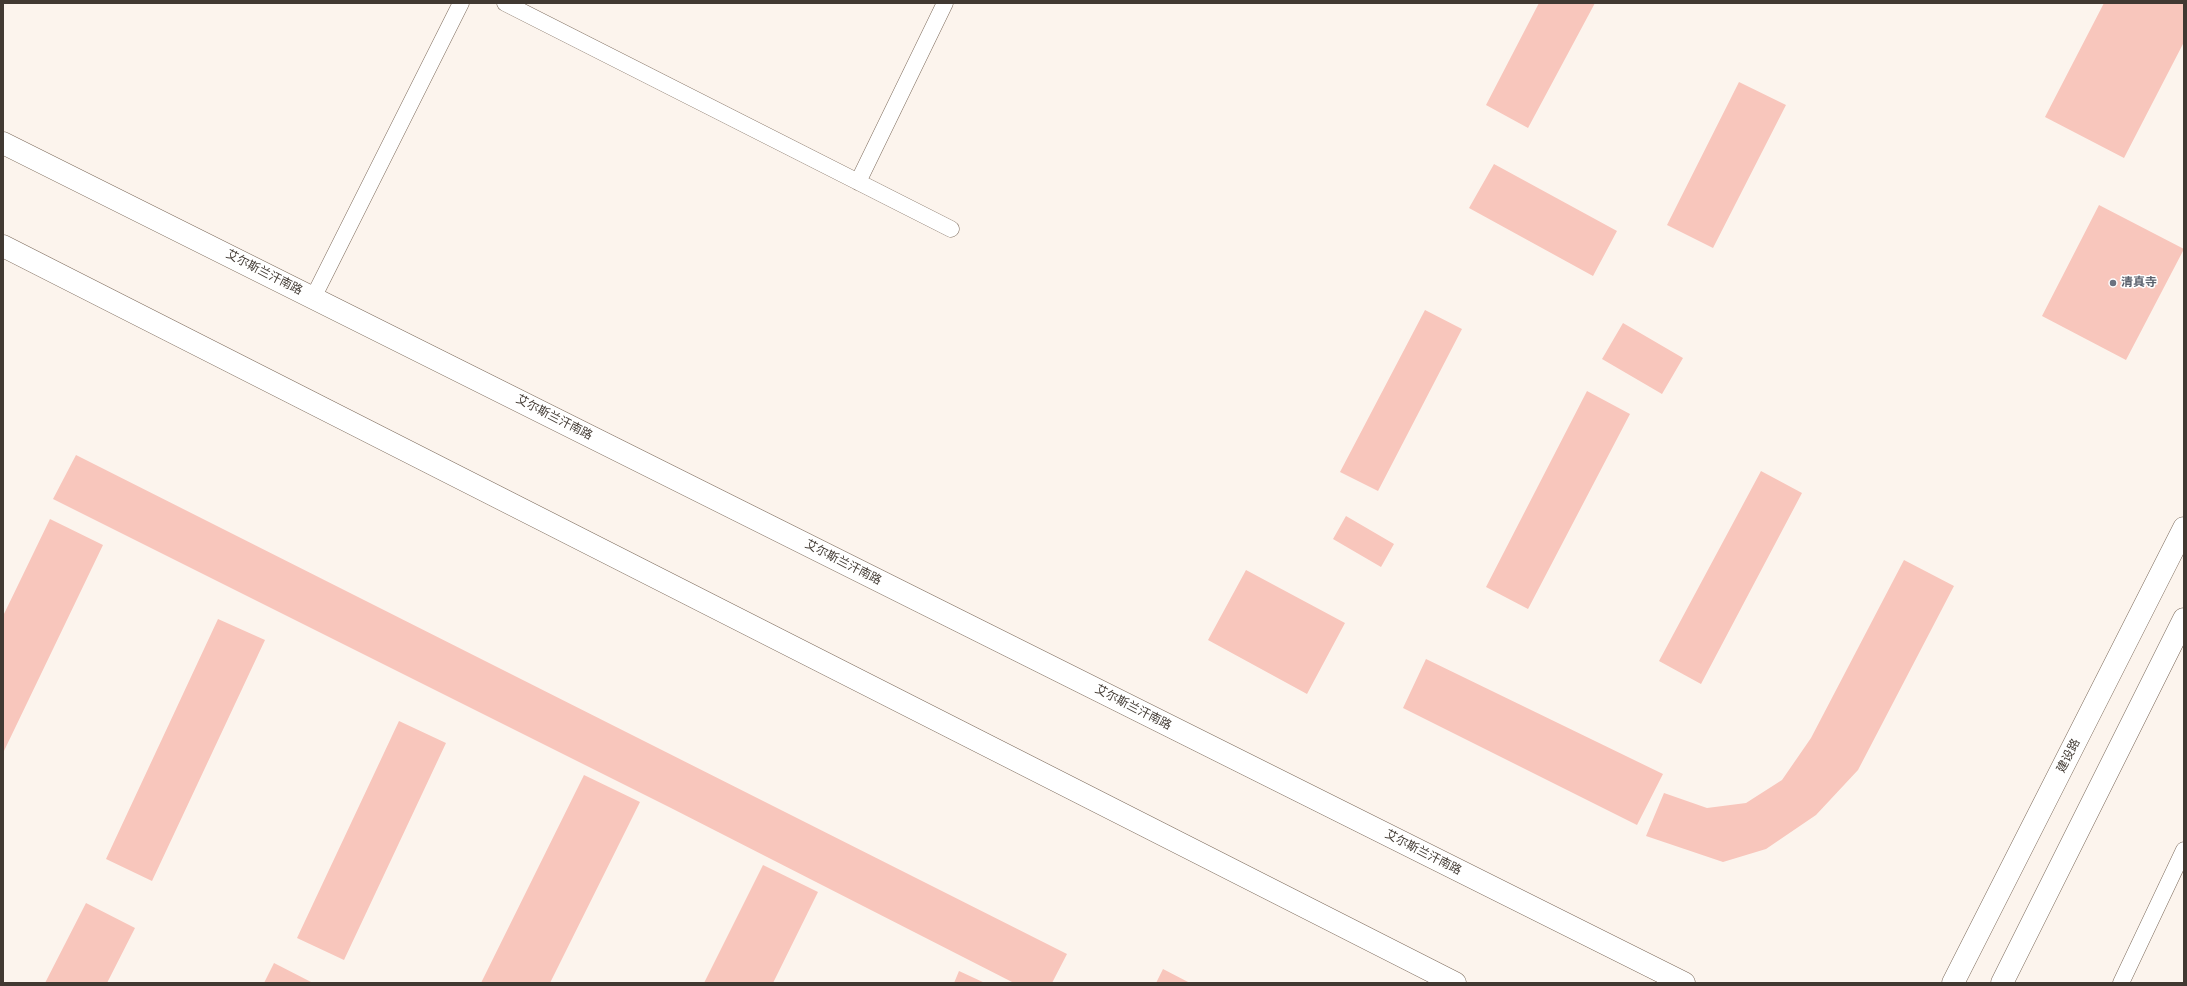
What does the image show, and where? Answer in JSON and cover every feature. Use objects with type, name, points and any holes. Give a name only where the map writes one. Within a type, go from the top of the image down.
[{"type":"main road","name":"艾尔斯兰汗南路","points":[[3,143],[1684,983]]},
{"type":"main road","points":[[3,246],[1455,983]]},
{"type":"main road","name":"建设路","points":[[1953,983],[2184,528]]},
{"type":"main road","points":[[2002,983],[2184,619]]},
{"type":"lane","points":[[313,298],[461,3]]},
{"type":"lane","points":[[505,3],[951,229]]},
{"type":"lane","points":[[858,182],[945,3]]},
{"type":"lane","points":[[2121,983],[2184,850]]},
{"type":"building","points":[[1539,3],[1595,3],[1528,128],[1486,105]]},
{"type":"building","points":[[2104,3],[2184,3],[2184,42],[2124,158],[2045,117]]},
{"type":"building","points":[[1739,82],[1786,105],[1713,248],[1667,225]]},
{"type":"building","points":[[1494,164],[1617,231],[1593,276],[1469,208]]},
{"type":"building","name":"清真寺","points":[[2099,205],[2184,249],[2126,360],[2042,316]]},
{"type":"building","points":[[1425,310],[1462,329],[1378,491],[1340,472]]},
{"type":"building","points":[[1623,323],[1683,358],[1662,394],[1602,359]]},
{"type":"building","points":[[1587,391],[1630,414],[1528,609],[1486,587]]},
{"type":"building","points":[[76,455],[1067,954],[1052,983],[1014,983],[671,808],[53,499]]},
{"type":"building","points":[[1761,471],[1802,493],[1701,684],[1659,661]]},
{"type":"building","points":[[1346,516],[1394,544],[1381,567],[1333,539]]},
{"type":"building","points":[[50,519],[103,545],[3,753],[3,616]]},
{"type":"building","points":[[1904,560],[1954,586],[1858,770],[1816,815],[1766,849],[1723,862],[1646,836],[1664,793],[1707,808],[1746,803],[1782,780],[1811,738]]},
{"type":"building","points":[[1246,570],[1345,623],[1307,694],[1208,640]]},
{"type":"building","points":[[218,619],[265,640],[152,881],[106,859]]},
{"type":"building","points":[[1426,659],[1663,774],[1637,825],[1403,708]]},
{"type":"building","points":[[399,721],[446,743],[344,960],[297,938]]},
{"type":"building","points":[[584,775],[640,802],[550,983],[481,983]]},
{"type":"building","points":[[763,865],[818,892],[773,983],[704,983]]},
{"type":"building","points":[[86,903],[135,928],[107,983],[45,983]]},
{"type":"building","points":[[274,963],[313,983],[264,983]]},
{"type":"building","points":[[1163,969],[1190,983],[1156,983]]},
{"type":"building","points":[[959,971],[985,983],[954,983]]},
{"type":"place","name":"清真寺","points":[[2113,283]]}]
